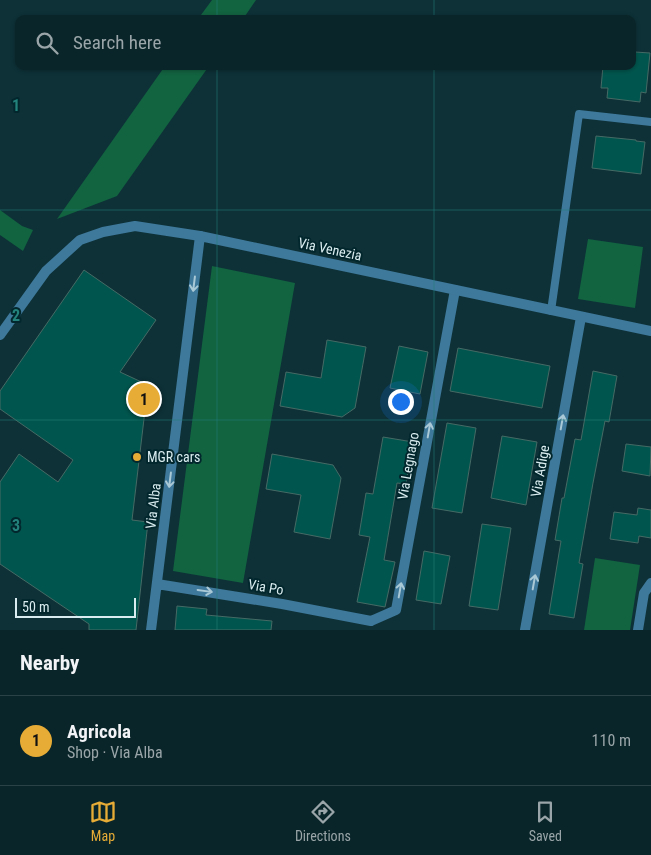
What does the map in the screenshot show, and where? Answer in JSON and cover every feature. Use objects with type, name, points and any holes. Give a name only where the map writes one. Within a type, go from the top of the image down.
[{"type":"street","name":"Via Venezia","points":[[0,335],[46,271],[80,240],[103,232],[135,226],[200,236],[581,318],[651,331]]},
{"type":"street","name":"Via Alba","points":[[151,630],[200,236]]},
{"type":"street","name":"Via Legnago","points":[[370,625],[396,610],[455,290]]},
{"type":"street","name":"Via Adige","points":[[525,630],[581,318]]},
{"type":"street","points":[[638,630],[644,594],[650,583]]},
{"type":"street","name":"Via Po","points":[[157,584],[282,604],[370,625]]},
{"type":"lane","points":[[550,311],[579,114],[651,122]]},
{"type":"green space","points":[[212,0],[256,0],[246,15],[201,15]]},
{"type":"green space","points":[[162,70],[206,70],[117,196],[57,219]]},
{"type":"green space","points":[[0,210],[22,226],[33,230],[23,251],[0,235]]},
{"type":"green space","points":[[588,239],[643,247],[635,308],[578,299]]},
{"type":"green space","points":[[212,266],[295,283],[243,583],[173,571]]},
{"type":"green space","points":[[595,558],[640,565],[630,630],[584,630]]},
{"type":"building","points":[[636,52],[650,53],[646,93],[641,92],[640,102],[607,98],[608,88],[601,88],[603,70],[636,70]]},
{"type":"building","points":[[596,136],[645,142],[641,174],[592,168]]},
{"type":"building","points":[[84,270],[156,320],[120,372],[148,385],[132,520],[148,522],[136,630],[89,630],[89,624],[0,564],[0,482],[19,454],[58,482],[73,460],[0,409],[0,391]]},
{"type":"building","points":[[327,340],[366,347],[355,408],[342,417],[280,406],[286,372],[321,378]]},
{"type":"building","points":[[399,346],[428,352],[420,394],[390,388]]},
{"type":"building","points":[[458,348],[550,366],[542,408],[450,391]]},
{"type":"building","points":[[593,371],[617,376],[609,422],[605,421],[593,483],[579,563],[583,564],[574,618],[549,614],[561,541],[555,540],[562,498],[564,498],[575,439],[581,440]]},
{"type":"building","points":[[447,423],[476,428],[462,513],[432,508]]},
{"type":"building","points":[[502,436],[537,442],[526,505],[491,498]]},
{"type":"building","points":[[383,437],[413,442],[406,484],[397,483],[384,560],[395,562],[385,607],[357,602],[370,537],[359,535],[366,493],[373,494]]},
{"type":"building","points":[[626,444],[651,447],[650,476],[622,471]]},
{"type":"building","points":[[272,454],[333,465],[341,478],[330,539],[294,532],[301,495],[266,489]]},
{"type":"building","points":[[638,508],[651,510],[651,538],[639,536],[638,543],[610,539],[614,512],[637,515]]},
{"type":"building","points":[[482,524],[511,528],[498,610],[469,606]]},
{"type":"building","points":[[424,551],[450,556],[441,604],[416,600]]},
{"type":"building","points":[[177,606],[207,609],[206,615],[272,621],[271,630],[175,630]]},
{"type":"place","name":"Agricola","points":[[144,399]]},
{"type":"place","name":"MGR cars","points":[[137,457]]}]
